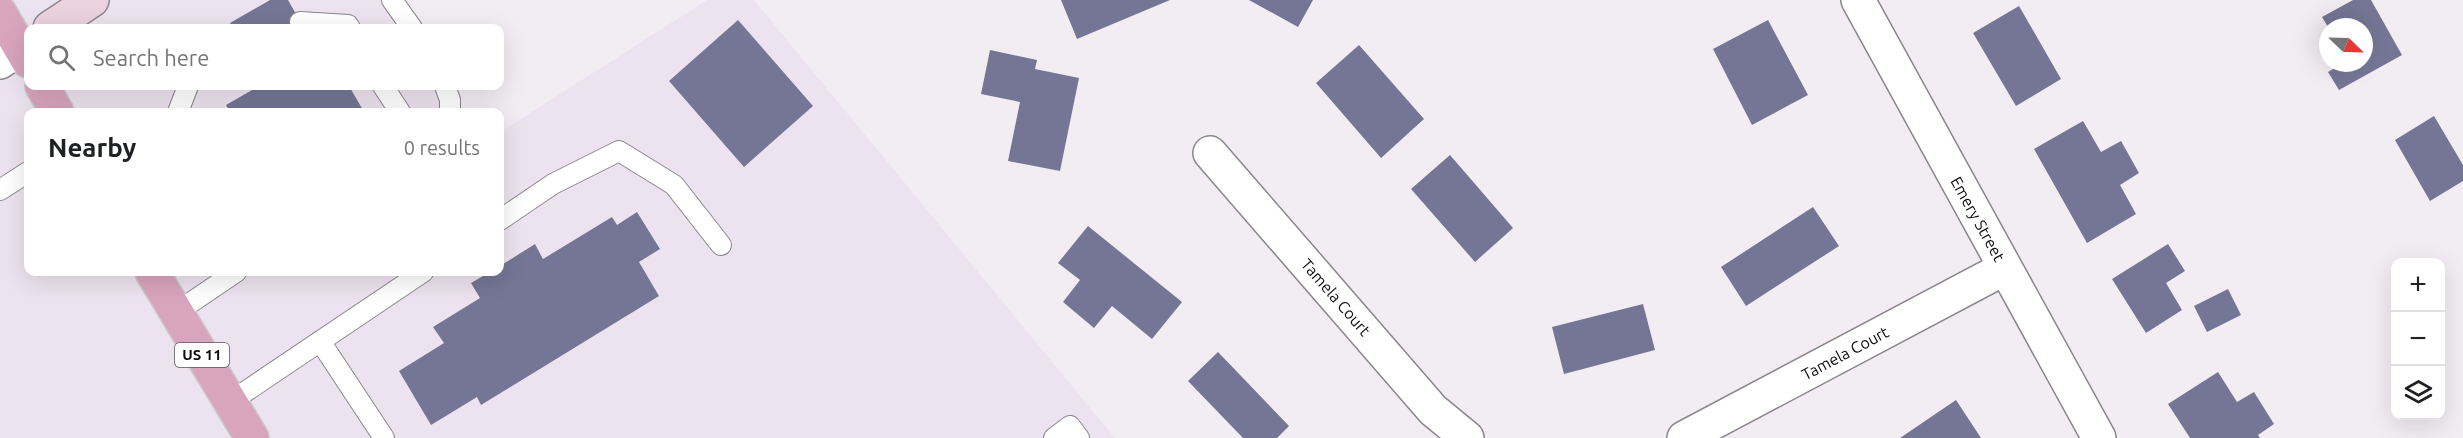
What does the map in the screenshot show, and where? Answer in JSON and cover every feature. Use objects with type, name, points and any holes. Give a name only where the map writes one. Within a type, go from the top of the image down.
[{"type":"main road","points":[[0,14],[20,54]]},
{"type":"main road","points":[[44,90],[55,108]]},
{"type":"main road","name":"US 11","points":[[155,276],[252,438]]},
{"type":"street","points":[[56,24],[92,0]]},
{"type":"street","name":"Emery Street","points":[[1858,0],[2100,438]]},
{"type":"street","name":"Tamela Court","points":[[1210,153],[1433,410],[1467,438]]},
{"type":"street","name":"Tamela Court","points":[[1684,438],[2005,268]]},
{"type":"lane","points":[[392,0],[409,24]]},
{"type":"lane","points":[[300,22],[332,24]]},
{"type":"lane","points":[[180,108],[186,90]]},
{"type":"lane","points":[[386,90],[397,108]]},
{"type":"lane","points":[[446,90],[450,108]]},
{"type":"lane","points":[[504,217],[553,184],[619,151],[674,185],[721,244]]},
{"type":"lane","points":[[0,190],[24,175]]},
{"type":"lane","points":[[177,312],[230,276]]},
{"type":"lane","points":[[230,402],[417,276]]},
{"type":"lane","points":[[320,341],[384,438]]},
{"type":"lane","points":[[1054,438],[1070,426],[1080,438]]},
{"type":"shaded area","points":[[0,0],[390,0],[405,24],[24,24],[24,90],[449,90],[460,108],[24,108],[24,276],[504,276],[504,129],[707,0],[754,0],[1115,438],[0,438]]},
{"type":"building","points":[[270,0],[288,0],[302,24],[231,24]]},
{"type":"building","points":[[1061,0],[1170,0],[1077,39]]},
{"type":"building","points":[[1249,0],[1313,0],[1298,27]]},
{"type":"building","points":[[2353,0],[2371,0],[2402,55],[2373,71],[2373,18],[2322,17]]},
{"type":"building","points":[[2019,6],[2061,79],[2016,106],[1973,33]]},
{"type":"building","points":[[738,20],[813,106],[744,167],[669,81]]},
{"type":"building","points":[[1768,20],[1808,95],[1752,125],[1713,49]]},
{"type":"building","points":[[1359,45],[1424,119],[1381,158],[1316,83]]},
{"type":"building","points":[[990,50],[1037,60],[1035,69],[1079,78],[1060,171],[1008,161],[1020,102],[981,94]]},
{"type":"building","points":[[2328,72],[2371,72],[2339,90]]},
{"type":"building","points":[[252,90],[351,90],[362,108],[228,108],[226,105]]},
{"type":"building","points":[[2434,116],[2463,165],[2463,181],[2430,201],[2395,140]]},
{"type":"building","points":[[2083,121],[2101,152],[2121,141],[2139,173],[2120,185],[2136,214],[2087,243],[2034,149]]},
{"type":"building","points":[[1450,155],[1513,228],[1475,262],[1411,189]]},
{"type":"building","points":[[1813,207],[1839,246],[1746,306],[1721,267]]},
{"type":"building","points":[[637,212],[660,249],[639,262],[659,296],[481,405],[477,397],[431,425],[399,371],[444,343],[433,327],[480,298],[471,283],[483,276],[504,276],[504,263],[535,244],[543,259],[612,217],[617,225]]},
{"type":"building","points":[[1088,226],[1182,302],[1152,339],[1112,306],[1094,328],[1063,302],[1080,280],[1058,263]]},
{"type":"building","points":[[2168,244],[2185,271],[2166,283],[2182,310],[2146,333],[2112,279]]},
{"type":"building","points":[[2228,289],[2241,315],[2207,332],[2194,306]]},
{"type":"building","points":[[1643,304],[1655,350],[1564,374],[1552,327]]},
{"type":"building","points":[[1218,352],[1289,426],[1277,438],[1243,438],[1188,381]]},
{"type":"building","points":[[2218,372],[2237,402],[2254,392],[2274,424],[2258,435],[2260,438],[2190,438],[2168,404]]},
{"type":"building","points":[[1956,400],[1981,438],[1900,438]]}]
